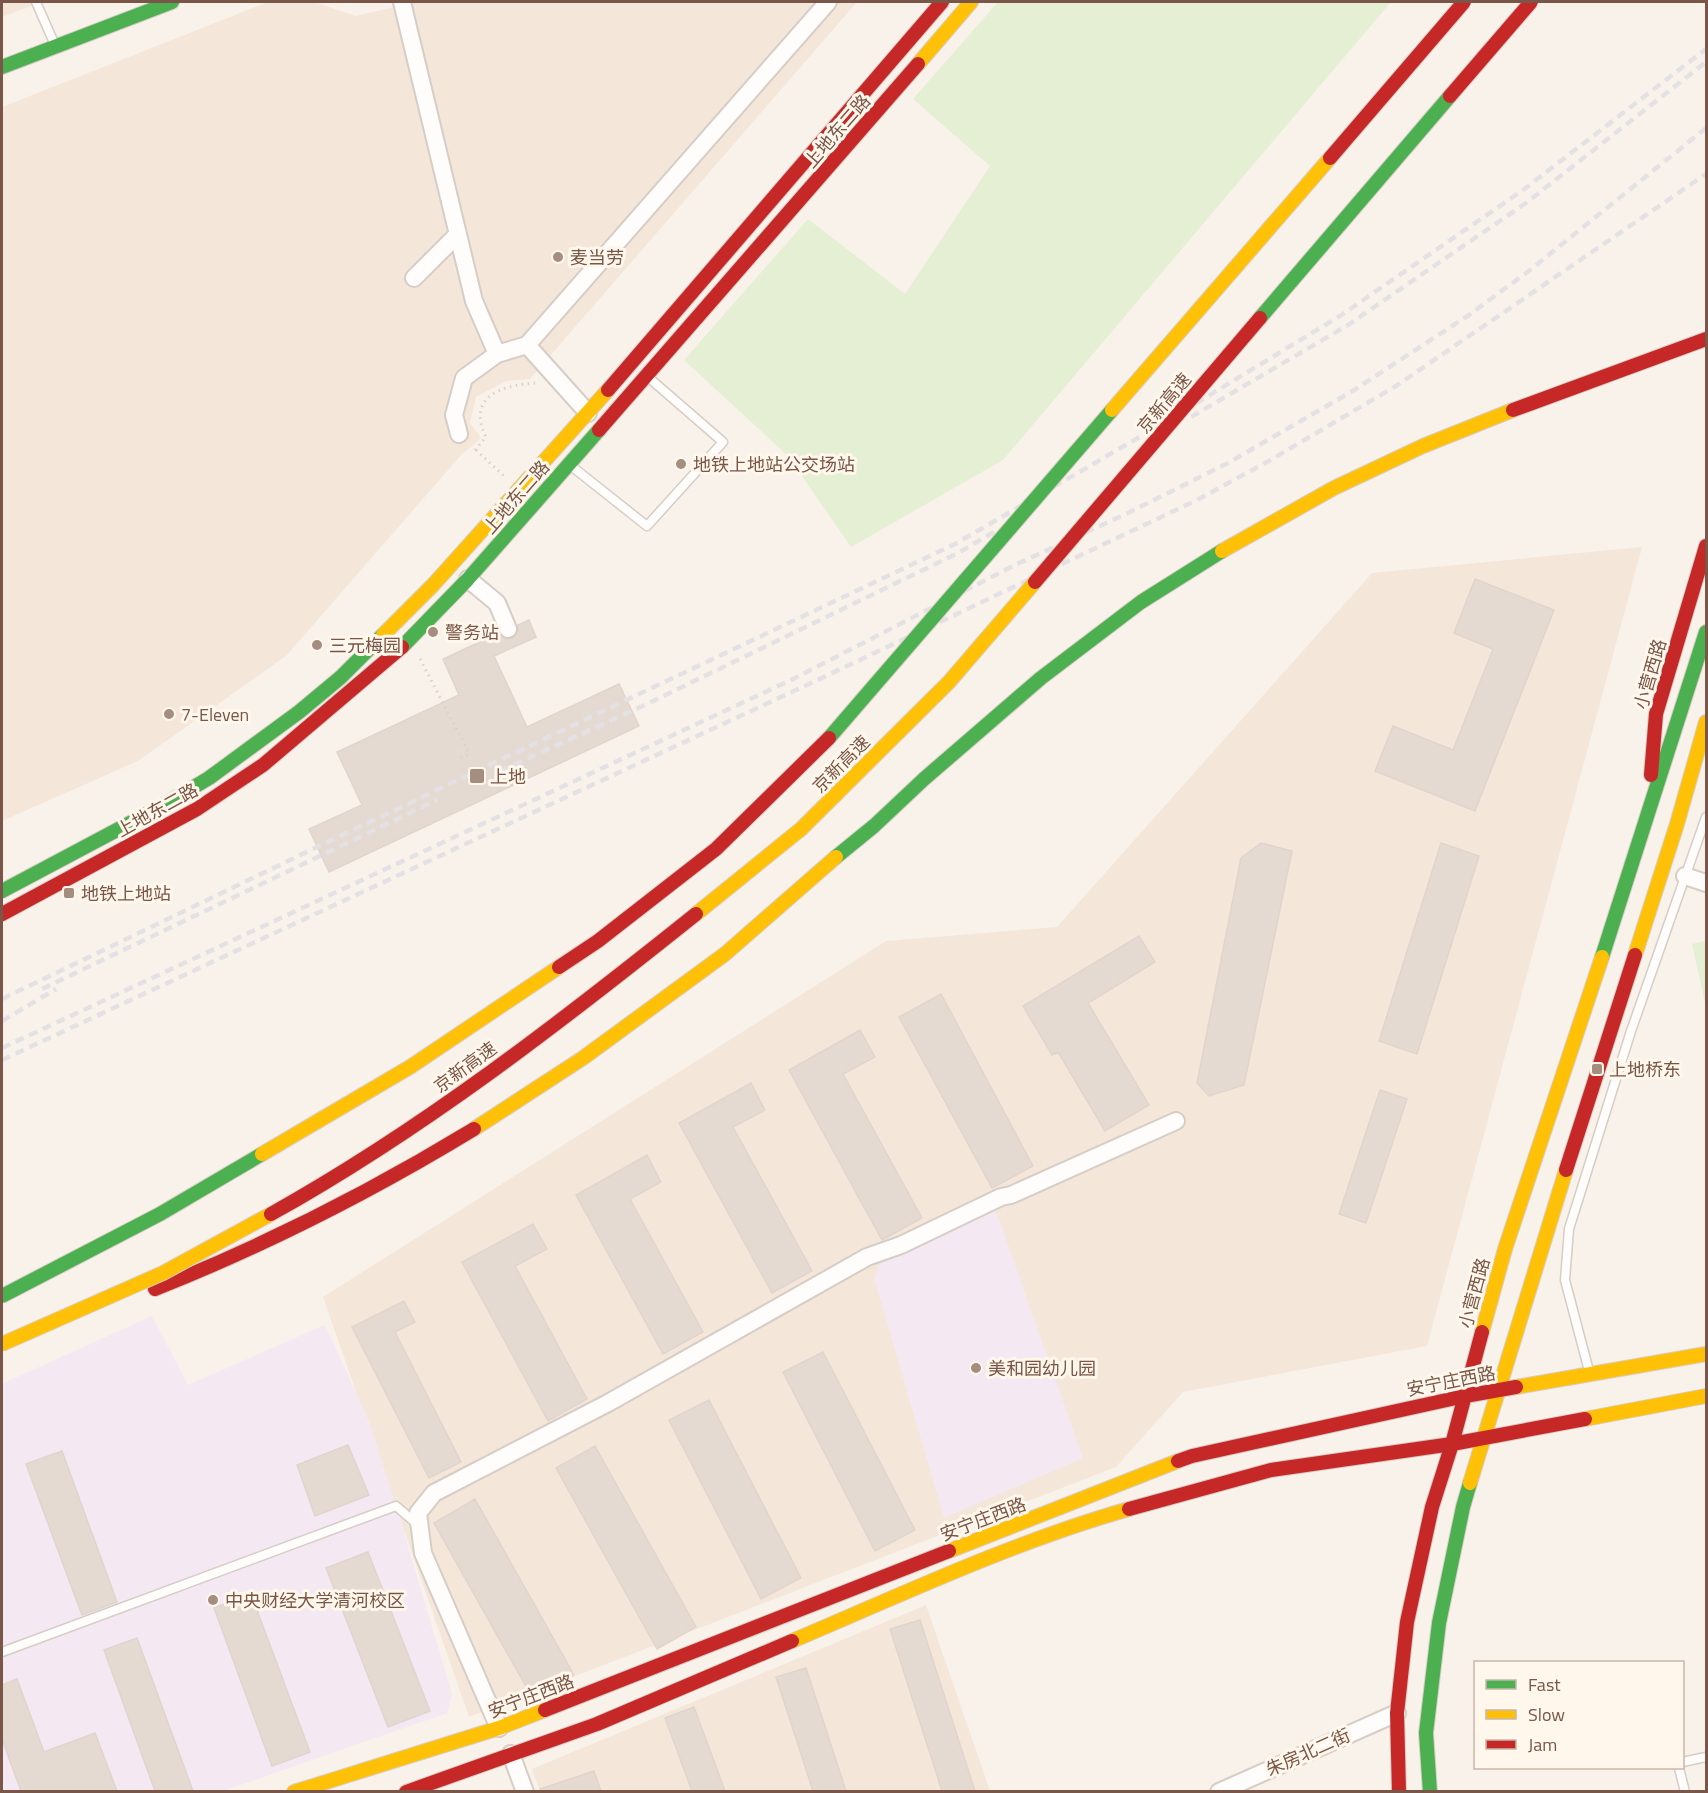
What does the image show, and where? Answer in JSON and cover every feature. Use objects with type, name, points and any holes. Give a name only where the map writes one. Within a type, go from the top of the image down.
[{"type":"main road","points":[[2,67],[172,2]]},
{"type":"main road","name":"上地东二路","points":[[2,891],[183,794],[219,771],[342,677],[433,585],[588,413],[942,2]]},
{"type":"main road","name":"上地东二路","points":[[2,914],[221,794],[263,765],[410,640],[468,579],[865,127],[971,2]]},
{"type":"main road","name":"京新高速","points":[[2,1296],[160,1214],[410,1067],[598,941],[716,849],[828,739],[1464,2]]},
{"type":"main road","name":"京新高速","points":[[2,1344],[163,1273],[321,1186],[392,1142],[596,994],[801,829],[949,682],[1531,2]]},
{"type":"main road","points":[[16,1338],[153,1290],[218,1264],[407,1170],[528,1095],[583,1058],[725,954],[1041,678],[1141,602],[1205,560],[1334,488],[1423,446],[1522,406],[1707,339]]},
{"type":"main road","name":"小营西路","points":[[1648,817],[1656,714],[1707,546]]},
{"type":"main road","name":"小营西路","points":[[1399,1791],[1397,1713],[1407,1622],[1432,1508],[1452,1444],[1505,1249],[1707,632]]},
{"type":"main road","points":[[1430,1791],[1426,1733],[1438,1623],[1463,1508],[1541,1248],[1677,824],[1707,722]]},
{"type":"main road","points":[[1677,824],[1707,757]]},
{"type":"main road","name":"安宁庄西路","points":[[294,1791],[499,1728],[1192,1456],[1499,1389],[1707,1354]]},
{"type":"main road","points":[[406,1791],[597,1724],[980,1561],[1074,1525],[1270,1470],[1452,1444],[1707,1396]]},
{"type":"street","points":[[402,2],[474,301],[497,354]]},
{"type":"street","points":[[459,434],[454,415],[464,378],[497,354],[527,345],[828,2]]},
{"type":"street","points":[[414,278],[458,234]]},
{"type":"street","points":[[527,345],[588,413]]},
{"type":"street","points":[[468,579],[497,603],[508,629]]},
{"type":"street","points":[[1685,876],[1707,883]]},
{"type":"street","points":[[499,1728],[423,1553],[418,1513],[434,1493],[608,1403],[867,1257],[901,1245],[1001,1197],[1011,1195],[1176,1121]]},
{"type":"street","name":"朱房北二街","points":[[1220,1791],[1397,1713]]},
{"type":"street","points":[[512,1754],[525,1791]]},
{"type":"lane","points":[[36,2],[55,46]]},
{"type":"lane","points":[[554,451],[647,526],[723,442],[632,363]]},
{"type":"lane","points":[[1590,1375],[1565,1280],[1569,1229],[1631,1030],[1707,817]]},
{"type":"lane","points":[[1611,1025],[1631,1030]]},
{"type":"lane","points":[[2,1652],[396,1506],[420,1526]]},
{"type":"lane","points":[[1684,1762],[1707,1757]]},
{"type":"lane","points":[[1680,1769],[1685,1791]]},
{"type":"path","points":[[519,489],[475,450],[486,437],[479,423],[480,407],[492,394],[512,385],[549,384],[556,377]]},
{"type":"path","points":[[410,640],[468,751],[468,754],[461,758]]},
{"type":"shaded area","points":[[2,2],[42,2],[2,17]]},
{"type":"shaded area","points":[[268,2],[314,2],[356,16],[409,2],[857,2],[530,379],[506,381],[476,397],[470,423],[481,438],[462,454],[286,656],[138,761],[2,821],[2,107]]},
{"type":"shaded area","points":[[1642,547],[1427,1346],[1183,1392],[1116,1467],[469,1717],[323,1297],[886,941],[1057,927],[1372,573]]},
{"type":"shaded area","name":"美和园幼儿园","points":[[995,1208],[1083,1458],[944,1518],[874,1278],[884,1257]]},
{"type":"shaded area","name":"中央财经大学清河校区","points":[[152,1316],[188,1385],[325,1325],[369,1421],[396,1506],[452,1694],[447,1713],[223,1791],[2,1791],[2,1384]]},
{"type":"shaded area","points":[[926,1605],[990,1791],[540,1791],[532,1769]]},
{"type":"green space","points":[[998,2],[1391,2],[1003,460],[851,547],[788,456],[684,360],[808,219],[905,294],[990,166],[913,99]]},
{"type":"green space","points":[[1706,941],[1706,1003],[1705,1003],[1692,944]]},
{"type":"building","points":[[1475,579],[1554,610],[1475,811],[1375,771],[1393,726],[1453,750],[1493,649],[1454,633]]},
{"type":"building","points":[[529,620],[536,637],[494,656],[527,727],[619,684],[639,726],[329,872],[309,829],[362,805],[337,752],[459,695],[443,659],[499,633],[506,639],[513,638],[518,631],[518,625]]},
{"type":"building","points":[[1261,843],[1292,851],[1244,1085],[1209,1096],[1197,1083],[1241,858]]},
{"type":"building","points":[[1441,843],[1479,856],[1417,1054],[1379,1041]]},
{"type":"building","points":[[1139,936],[1155,962],[1088,1003],[1149,1105],[1105,1131],[1058,1052],[1052,1055],[1023,1006]]},
{"type":"building","points":[[941,994],[1033,1166],[992,1188],[899,1017]]},
{"type":"building","points":[[860,1030],[875,1057],[843,1074],[922,1218],[882,1240],[789,1070]]},
{"type":"building","points":[[751,1083],[765,1110],[733,1127],[812,1271],[772,1293],[679,1123]]},
{"type":"building","points":[[1380,1090],[1407,1099],[1366,1223],[1339,1214]]},
{"type":"building","points":[[647,1155],[661,1182],[630,1199],[703,1332],[663,1354],[576,1195]]},
{"type":"building","points":[[533,1224],[547,1249],[515,1266],[587,1399],[548,1421],[462,1262]]},
{"type":"building","points":[[404,1301],[415,1322],[395,1332],[461,1462],[429,1478],[352,1327]]},
{"type":"building","points":[[823,1352],[915,1530],[875,1551],[783,1372]]},
{"type":"building","points":[[709,1400],[801,1578],[761,1599],[669,1420]]},
{"type":"building","points":[[348,1445],[369,1495],[315,1516],[297,1465]]},
{"type":"building","points":[[595,1446],[696,1627],[657,1649],[556,1468]]},
{"type":"building","points":[[62,1451],[117,1602],[82,1615],[26,1464]]},
{"type":"building","points":[[475,1499],[574,1675],[533,1699],[434,1523]]},
{"type":"building","points":[[368,1552],[430,1711],[388,1727],[326,1568]]},
{"type":"building","points":[[251,1594],[310,1752],[272,1766],[214,1608]]},
{"type":"building","points":[[920,1620],[975,1791],[942,1791],[890,1629]]},
{"type":"building","points":[[137,1638],[193,1791],[155,1791],[104,1650]]},
{"type":"building","points":[[806,1668],[846,1791],[813,1791],[776,1677]]},
{"type":"building","points":[[17,1679],[44,1752],[95,1733],[117,1791],[21,1791],[2,1739],[2,1685]]},
{"type":"building","points":[[694,1707],[725,1791],[692,1791],[665,1718]]},
{"type":"building","points":[[594,1771],[601,1791],[541,1791],[540,1789]]},
{"type":"railway","points":[[2,999],[955,544],[1157,427],[1340,316],[1523,190],[1706,49]]},
{"type":"railway","points":[[1191,417],[1348,325],[1526,203],[1706,62]]},
{"type":"railway","points":[[2,1048],[791,680],[1015,565],[1130,512],[1228,463],[1351,392],[1469,315],[1530,270],[1706,128]]},
{"type":"railway","points":[[2,1060],[826,676],[1197,500],[1267,462],[1396,386],[1706,174]]},
{"type":"railway","points":[[500,771],[649,703],[958,553],[999,529]]},
{"type":"railway","points":[[42,989],[437,800]]},
{"type":"railway","points":[[2,1021],[56,989]]},
{"type":"traffic: fast","points":[[2,67],[172,2]]},
{"type":"traffic: fast","points":[[1260,318],[1450,96]]},
{"type":"traffic: fast","points":[[829,738],[1112,410]]},
{"type":"traffic: fast","points":[[402,647],[468,579],[599,430]]},
{"type":"traffic: fast","points":[[836,857],[1041,678],[1141,602],[1222,551]]},
{"type":"traffic: fast","points":[[1602,957],[1706,632]]},
{"type":"traffic: fast","points":[[2,891],[162,806],[209,778],[299,712],[341,677],[383,635]]},
{"type":"traffic: fast","points":[[2,1296],[160,1214],[262,1154]]},
{"type":"traffic: fast","points":[[1430,1792],[1426,1733],[1439,1623],[1470,1483]]},
{"type":"traffic: slow","points":[[918,64],[971,2]]},
{"type":"traffic: slow","points":[[1112,410],[1330,158]]},
{"type":"traffic: slow","points":[[383,635],[433,585],[608,390]]},
{"type":"traffic: slow","points":[[1222,551],[1334,488],[1423,446],[1513,410]]},
{"type":"traffic: slow","points":[[696,914],[801,829],[949,682],[1035,582]]},
{"type":"traffic: slow","points":[[1635,955],[1677,824],[1706,722]]},
{"type":"traffic: slow","points":[[474,1129],[583,1058],[725,954],[836,857]]},
{"type":"traffic: slow","points":[[1482,1332],[1505,1249],[1602,957]]},
{"type":"traffic: slow","points":[[262,1154],[410,1067],[559,967]]},
{"type":"traffic: slow","points":[[1470,1483],[1566,1170]]},
{"type":"traffic: slow","points":[[2,1344],[163,1273],[271,1214]]},
{"type":"traffic: slow","points":[[1516,1387],[1706,1354]]},
{"type":"traffic: slow","points":[[1585,1419],[1706,1396]]},
{"type":"traffic: slow","points":[[949,1551],[1178,1461]]},
{"type":"traffic: slow","points":[[792,1641],[1001,1553],[1129,1509]]},
{"type":"traffic: slow","points":[[294,1792],[499,1728],[545,1710]]},
{"type":"traffic: jam","points":[[608,390],[942,2]]},
{"type":"traffic: jam","points":[[1330,158],[1464,2]]},
{"type":"traffic: jam","points":[[1450,96],[1531,2]]},
{"type":"traffic: jam","points":[[599,430],[918,64]]},
{"type":"traffic: jam","points":[[1035,582],[1260,318]]},
{"type":"traffic: jam","points":[[1513,410],[1706,339]]},
{"type":"traffic: jam","points":[[1651,775],[1656,714],[1706,546]]},
{"type":"traffic: jam","points":[[2,914],[197,809],[263,765],[402,647]]},
{"type":"traffic: jam","points":[[559,967],[598,941],[716,849],[829,738]]},
{"type":"traffic: jam","points":[[271,1214],[382,1147],[490,1073],[696,914]]},
{"type":"traffic: jam","points":[[1566,1170],[1635,955]]},
{"type":"traffic: jam","points":[[155,1289],[318,1216],[474,1129]]},
{"type":"traffic: jam","points":[[1399,1792],[1397,1713],[1407,1622],[1432,1507],[1452,1444],[1482,1332]]},
{"type":"traffic: jam","points":[[1178,1461],[1465,1396],[1516,1387]]},
{"type":"traffic: jam","points":[[1129,1509],[1271,1470],[1452,1444],[1585,1419]]},
{"type":"traffic: jam","points":[[545,1710],[949,1551]]},
{"type":"traffic: jam","points":[[406,1792],[597,1724],[792,1641]]},
{"type":"place","name":"麦当劳","points":[[558,257]]},
{"type":"place","name":"地铁上地站公交场站","points":[[681,464]]},
{"type":"place","name":"警务站","points":[[433,632]]},
{"type":"place","name":"三元梅园","points":[[317,645]]},
{"type":"place","name":"7-Eleven","points":[[169,714]]},
{"type":"place","name":"上地","points":[[477,776]]},
{"type":"place","name":"地铁上地站","points":[[69,893]]},
{"type":"place","name":"上地桥东","points":[[1597,1069]]},
{"type":"place","name":"美和园幼儿园","points":[[976,1368]]},
{"type":"place","name":"中央财经大学清河校区","points":[[213,1600]]}]
